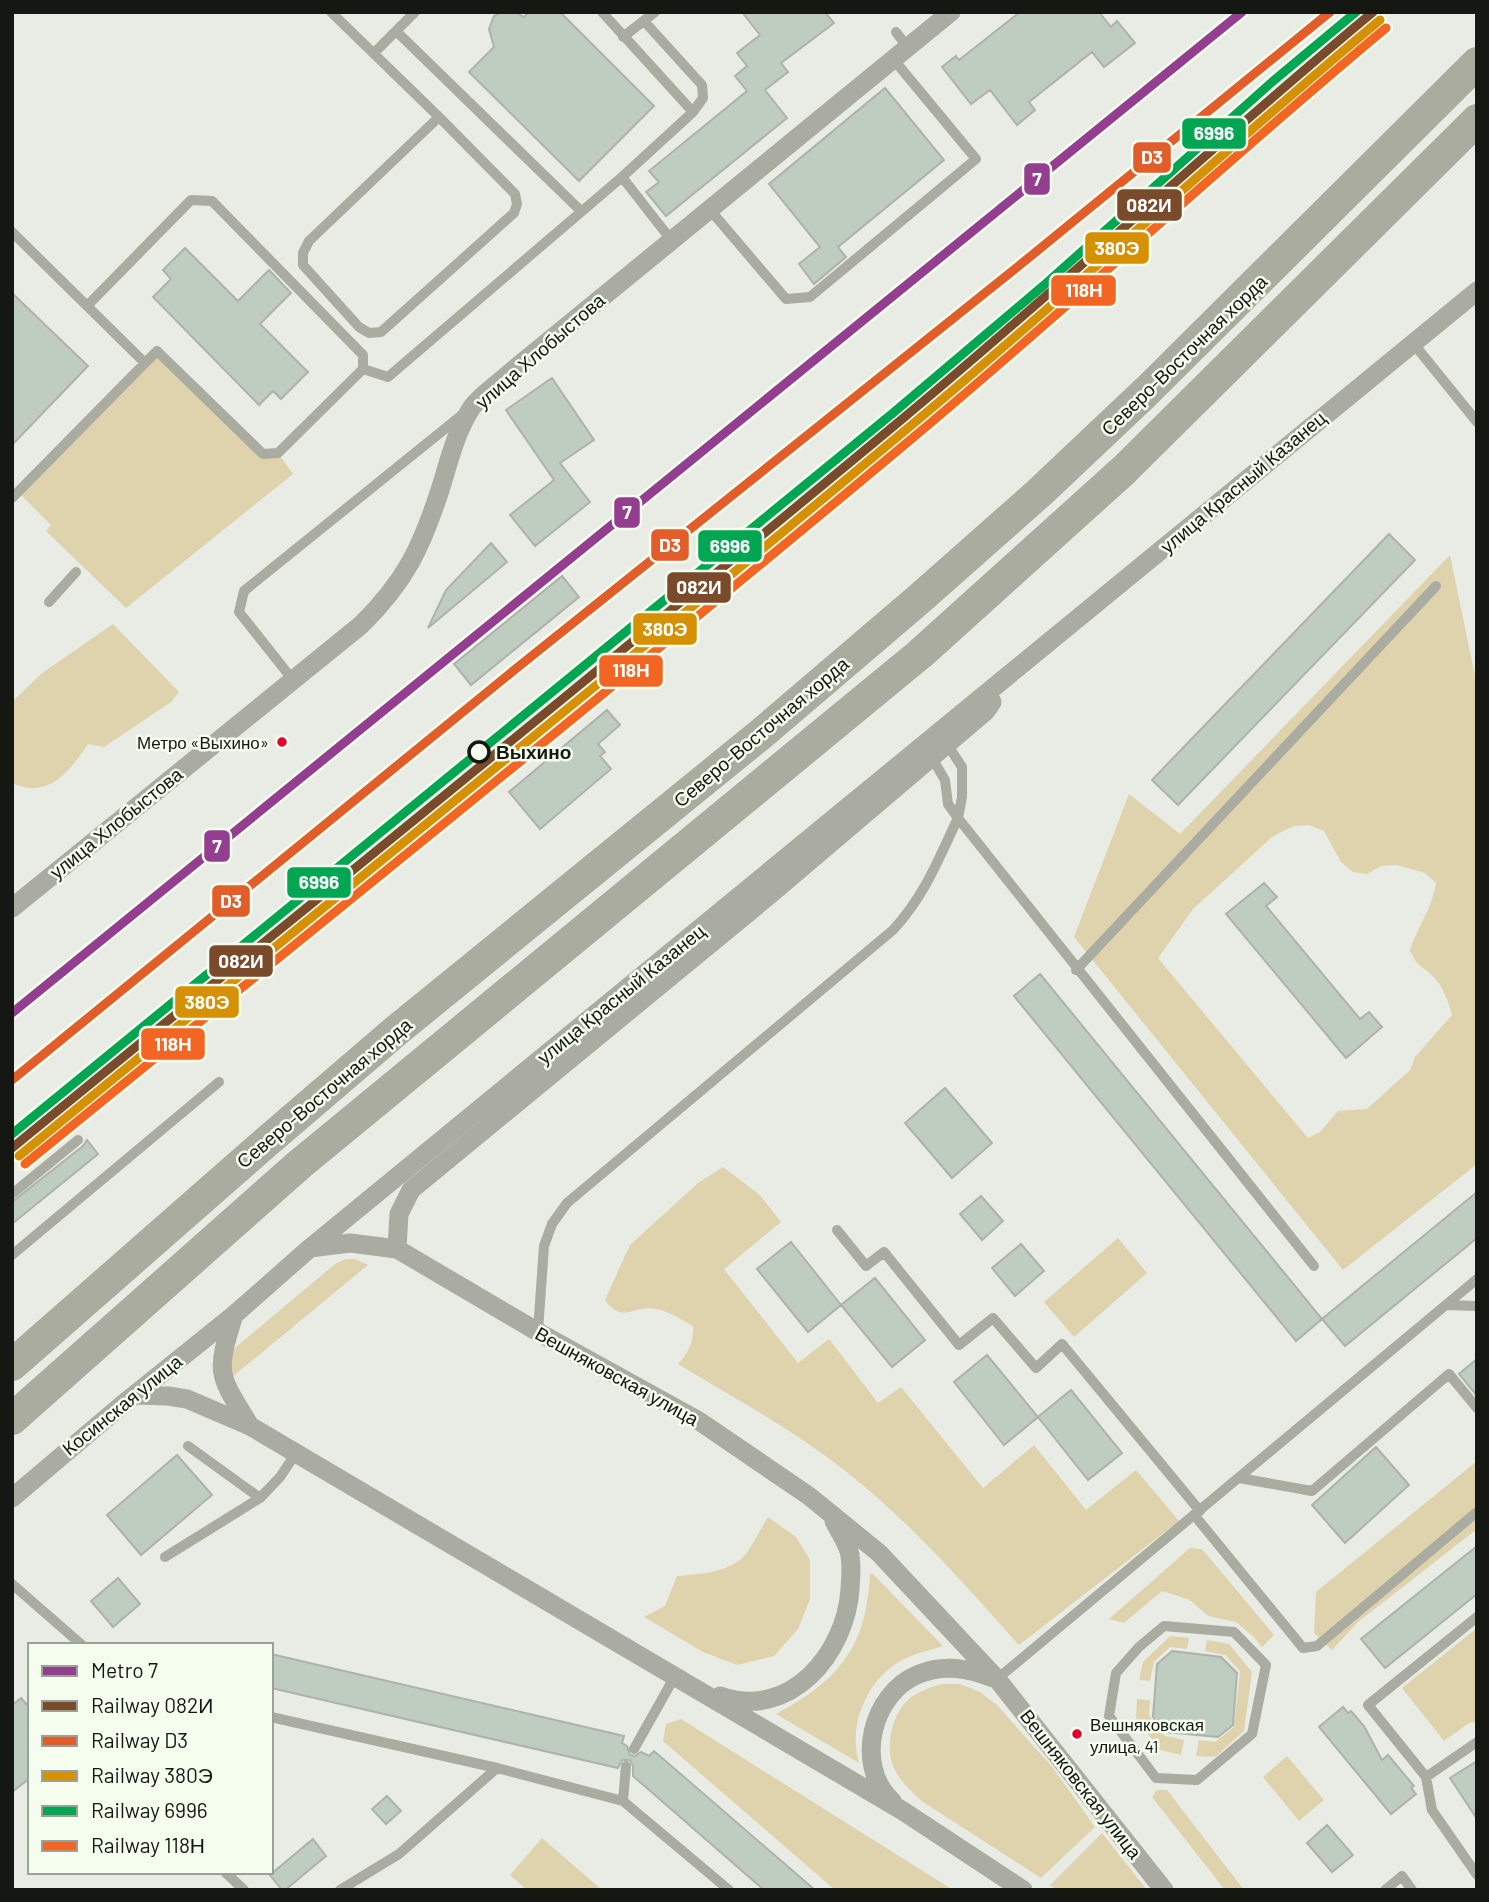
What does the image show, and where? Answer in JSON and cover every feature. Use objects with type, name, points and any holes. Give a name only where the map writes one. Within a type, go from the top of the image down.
[{"type":"main road","name":"Северо-Восточная хорда","points":[[12,1364],[397,1030],[761,734],[1039,494],[1148,390],[1477,64]]},
{"type":"main road","name":"Северо-Восточная хорда","points":[[12,1419],[300,1164],[930,645],[1124,470],[1477,120]]},
{"type":"street","name":"улица Хлобыстова","points":[[12,908],[361,625],[384,602],[404,576],[418,551],[456,439],[473,406],[512,371],[711,211],[951,12]]},
{"type":"street","name":"улица Красный Казанец","points":[[234,1315],[310,1248],[944,738],[1010,674],[1477,291]]},
{"type":"street","name":"улица Красный Казанец","points":[[397,1250],[398,1214],[411,1191],[932,758],[944,738]]},
{"type":"street","name":"Вешняковская улица","points":[[310,1248],[350,1243],[397,1250],[699,1421],[768,1466],[831,1513],[896,1570],[997,1679],[1164,1890]]},
{"type":"street","name":"Вешняковская улица","points":[[234,1315],[221,1357],[221,1372],[227,1388],[250,1426]]},
{"type":"street","name":"Косинская улица","points":[[12,1498],[234,1315]]},
{"type":"street","name":"Вешняковская улица","points":[[135,1395],[187,1399],[250,1426],[904,1811],[1023,1890]]},
{"type":"street","name":"Вешняковская улица","points":[[674,1676],[730,1699],[755,1702],[781,1696],[816,1670],[840,1635],[849,1603],[849,1551],[831,1513]]},
{"type":"street","name":"Вешняковская улица","points":[[904,1811],[885,1794],[872,1770],[871,1747],[877,1717],[893,1691],[918,1674],[948,1667],[974,1671],[997,1679]]},
{"type":"lane","points":[[331,12],[439,117],[515,194],[517,204],[513,213],[381,332],[369,333],[359,327],[303,265],[303,253],[309,241],[439,117]]},
{"type":"lane","points":[[374,53],[415,12]]},
{"type":"lane","points":[[601,12],[693,112]]},
{"type":"lane","points":[[623,37],[655,12]]},
{"type":"lane","points":[[363,369],[388,377],[622,177],[693,112],[703,98],[702,85],[644,20]]},
{"type":"lane","points":[[396,32],[581,211]]},
{"type":"lane","points":[[711,211],[786,299],[810,297],[976,159],[901,54],[896,32]]},
{"type":"lane","points":[[622,177],[672,241]]},
{"type":"lane","points":[[12,498],[157,351],[263,454],[278,453],[363,369],[363,355],[212,201],[191,200],[87,306]]},
{"type":"lane","points":[[12,232],[145,363]]},
{"type":"lane","points":[[1413,343],[1477,422]]},
{"type":"lane","points":[[293,680],[239,612],[244,591],[473,406]]},
{"type":"lane","points":[[49,602],[76,572]]},
{"type":"lane","points":[[1076,970],[1436,586]]},
{"type":"lane","points":[[538,1332],[544,1246],[552,1224],[567,1203],[893,930],[912,909],[958,818],[962,797],[962,768],[944,738]]},
{"type":"lane","points":[[932,758],[945,780],[948,804],[958,818],[1076,970],[1314,1266]]},
{"type":"lane","points":[[12,1255],[219,1082]]},
{"type":"lane","points":[[12,1194],[78,1140]]},
{"type":"lane","points":[[837,1230],[866,1266],[884,1252],[959,1345],[993,1318],[1036,1368],[1062,1345],[1303,1648],[1317,1646],[1477,1512]]},
{"type":"lane","points":[[997,1679],[1477,1279]]},
{"type":"lane","points":[[1446,1305],[1477,1306]]},
{"type":"lane","points":[[1239,1478],[1312,1492],[1449,1374],[1477,1408]]},
{"type":"lane","points":[[188,1446],[260,1497]]},
{"type":"lane","points":[[165,1557],[260,1497],[280,1477],[296,1453]]},
{"type":"lane","points":[[12,1584],[80,1643]]},
{"type":"lane","points":[[1477,1617],[1368,1705],[1426,1777],[1432,1810],[1477,1875]]},
{"type":"lane","points":[[1164,1626],[1234,1632],[1266,1665],[1252,1734],[1197,1780],[1156,1778],[1145,1766],[1109,1716],[1116,1673],[1139,1647],[1164,1626]]},
{"type":"lane","points":[[634,1749],[674,1676]]},
{"type":"lane","points":[[273,1717],[497,1768],[623,1801],[729,1890]]},
{"type":"lane","points":[[1426,1777],[1477,1742]]},
{"type":"lane","points":[[623,1801],[626,1766]]},
{"type":"lane","points":[[340,1890],[399,1854],[497,1768]]},
{"type":"lane","points":[[227,1874],[244,1890]]},
{"type":"lane","points":[[1385,1890],[1402,1877],[1412,1890]]},
{"type":"shaded area","points":[[157,351],[262,453],[278,453],[293,474],[126,608],[46,531],[51,525],[18,492]]},
{"type":"shaded area","points":[[1450,555],[1477,686],[1477,1164],[1343,1270],[1074,937],[1129,794],[1180,834]],"holes":[[[1309,825],[1324,831],[1341,862],[1353,872],[1367,874],[1381,866],[1397,865],[1425,873],[1436,883],[1410,951],[1418,964],[1439,984],[1452,1015],[1415,1057],[1410,1070],[1367,1109],[1338,1111],[1320,1132],[1308,1138],[1158,958],[1193,909],[1273,836],[1294,826]]]},
{"type":"shaded area","points":[[113,624],[179,692],[171,702],[104,747],[88,744],[74,764],[57,780],[37,788],[12,783],[12,702],[41,674]]},
{"type":"shaded area","points":[[723,1167],[760,1195],[781,1222],[724,1269],[798,1363],[829,1339],[878,1403],[901,1387],[983,1488],[1034,1445],[1086,1510],[1136,1470],[1179,1521],[1019,1645],[927,1545],[851,1475],[788,1431],[678,1364],[690,1347],[693,1326],[656,1309],[623,1313],[611,1307],[605,1300],[630,1245],[698,1183]]},
{"type":"shaded area","points":[[1118,1238],[1147,1273],[1074,1337],[1044,1302]]},
{"type":"shaded area","points":[[346,1259],[355,1259],[368,1265],[232,1377],[230,1355],[236,1347],[335,1264]]},
{"type":"shaded area","points":[[1477,1461],[1477,1529],[1358,1622],[1332,1650],[1314,1633],[1316,1592]]},
{"type":"shaded area","points":[[768,1517],[796,1537],[810,1560],[810,1599],[798,1629],[774,1656],[737,1665],[703,1652],[644,1617],[665,1606],[677,1576],[722,1569],[738,1561],[748,1551]]},
{"type":"shaded area","points":[[1190,1548],[1202,1549],[1274,1635],[1262,1647],[1236,1622],[1208,1616],[1190,1600],[1162,1591],[1124,1623],[1109,1619]]},
{"type":"shaded area","points":[[872,1573],[943,1646],[902,1660],[876,1682],[862,1707],[858,1721],[856,1749],[859,1763],[776,1714],[817,1688],[845,1659],[862,1623]]},
{"type":"shaded area","points":[[1477,1628],[1477,1722],[1469,1723],[1444,1741],[1402,1688]]},
{"type":"shaded area","points":[[1170,1636],[1189,1638],[1187,1649],[1170,1647],[1154,1662],[1150,1681],[1139,1680],[1143,1662]]},
{"type":"shaded area","points":[[1207,1640],[1229,1644],[1252,1672],[1244,1731],[1215,1757],[1196,1756],[1199,1740],[1215,1742],[1234,1727],[1240,1671],[1225,1655],[1205,1651]]},
{"type":"shaded area","points":[[941,1684],[960,1684],[980,1692],[997,1705],[1053,1768],[1095,1827],[1041,1878],[923,1802],[894,1769],[890,1756],[890,1739],[897,1714],[914,1695]]},
{"type":"shaded area","points":[[1137,1699],[1150,1700],[1149,1715],[1165,1736],[1184,1740],[1181,1755],[1160,1750],[1136,1718]]},
{"type":"shaded area","points":[[681,1719],[953,1890],[835,1890],[663,1741],[666,1724]]},
{"type":"shaded area","points":[[1287,1756],[1324,1800],[1299,1821],[1263,1777]]},
{"type":"shaded area","points":[[1157,1790],[1167,1790],[1244,1890],[1225,1890],[1152,1797]]},
{"type":"shaded area","points":[[1102,1833],[1147,1890],[1057,1890],[1050,1885]]},
{"type":"shaded area","points":[[542,1838],[602,1890],[527,1890],[510,1875]]},
{"type":"building","points":[[502,12],[515,12],[524,17],[529,12],[560,12],[654,106],[579,181],[469,72],[494,47],[489,29],[494,16]]},
{"type":"building","points":[[742,12],[825,12],[834,23],[781,63],[788,72],[765,90],[787,118],[666,216],[646,192],[659,182],[649,171],[747,91],[735,76],[747,66],[737,53],[760,35]]},
{"type":"building","points":[[1020,12],[1099,12],[1111,27],[1117,21],[1135,43],[1104,67],[1092,52],[1029,102],[1035,110],[1017,125],[990,90],[971,104],[942,67],[956,56],[959,60]]},
{"type":"building","points":[[885,88],[944,160],[838,247],[846,257],[814,284],[799,264],[820,247],[769,184]]},
{"type":"building","points":[[185,248],[238,301],[269,270],[291,293],[260,324],[308,372],[281,399],[273,391],[259,405],[153,297],[171,279],[163,270]]},
{"type":"building","points":[[12,293],[88,366],[12,445]]},
{"type":"building","points":[[552,378],[594,440],[560,463],[590,502],[535,546],[510,515],[554,480],[506,410]]},
{"type":"building","points":[[1389,534],[1415,560],[1178,805],[1152,780]]},
{"type":"building","points":[[491,543],[507,562],[428,628],[446,590]]},
{"type":"building","points":[[562,576],[579,597],[471,685],[454,664]]},
{"type":"building","points":[[607,710],[620,725],[598,744],[605,752],[600,756],[611,769],[540,829],[509,792]]},
{"type":"building","points":[[1264,883],[1277,897],[1266,906],[1360,1019],[1369,1012],[1382,1027],[1346,1058],[1226,914]]},
{"type":"building","points":[[1040,974],[1322,1319],[1296,1341],[1014,996]]},
{"type":"building","points":[[945,1088],[992,1143],[952,1178],[905,1123]]},
{"type":"building","points":[[87,1140],[98,1154],[12,1224],[12,1202]]},
{"type":"building","points":[[1477,1192],[1477,1238],[1345,1346],[1322,1319]]},
{"type":"building","points":[[981,1196],[1003,1221],[982,1240],[960,1214]]},
{"type":"building","points":[[791,1242],[841,1305],[808,1332],[757,1269]]},
{"type":"building","points":[[1021,1244],[1044,1271],[1015,1296],[992,1268]]},
{"type":"building","points":[[875,1278],[925,1340],[892,1367],[841,1305]]},
{"type":"building","points":[[987,1355],[1038,1417],[1004,1445],[954,1382]]},
{"type":"building","points":[[1477,1359],[1477,1396],[1459,1374]]},
{"type":"building","points":[[1071,1390],[1122,1453],[1088,1480],[1038,1417]]},
{"type":"building","points":[[1376,1447],[1409,1485],[1345,1543],[1312,1505]]},
{"type":"building","points":[[177,1455],[212,1495],[141,1555],[107,1515]]},
{"type":"building","points":[[1477,1546],[1477,1594],[1385,1668],[1361,1639]]},
{"type":"building","points":[[118,1578],[140,1604],[113,1627],[91,1601]]},
{"type":"building","points":[[1172,1651],[1221,1657],[1237,1673],[1233,1725],[1218,1737],[1165,1732],[1153,1717],[1157,1664]]},
{"type":"building","points":[[273,1654],[624,1736],[622,1743],[627,1746],[630,1755],[635,1756],[641,1752],[649,1756],[654,1751],[815,1890],[764,1890],[633,1776],[630,1760],[622,1760],[618,1768],[273,1688]]},
{"type":"building","points":[[21,1698],[28,1706],[28,1780],[12,1792],[12,1705]]},
{"type":"building","points":[[1343,1707],[1348,1713],[1351,1711],[1364,1726],[1382,1760],[1388,1755],[1414,1786],[1411,1788],[1416,1794],[1391,1814],[1319,1727]]},
{"type":"building","points":[[1477,1761],[1477,1819],[1450,1778]]},
{"type":"building","points":[[387,1796],[401,1811],[386,1824],[372,1809]]},
{"type":"building","points":[[1327,1825],[1353,1855],[1332,1872],[1307,1843]]},
{"type":"building","points":[[313,1839],[326,1856],[285,1890],[282,1890],[270,1875]]},
{"type":"metro line","name":"7","points":[[12,1013],[1242,12]]},
{"type":"rail line","name":"D3","points":[[12,1080],[513,671],[1026,260],[1330,12]]},
{"type":"rail line","name":"6996","points":[[12,1134],[893,413],[1043,286],[1272,82],[1356,12]]},
{"type":"rail line","name":"082И","points":[[12,1148],[901,420],[1373,12]]},
{"type":"rail line","name":"380Э","points":[[19,1156],[798,520],[1027,327],[1380,20]]},
{"type":"rail line","name":"118Н","points":[[25,1164],[805,528],[1033,335],[1386,28]]},
{"type":"place","name":"Метро «Выхино»","points":[[282,742]]},
{"type":"place","name":"Выхино","points":[[479,752]]},
{"type":"place","name":"Вешняковская улица, 41","points":[[1077,1734]]}]
